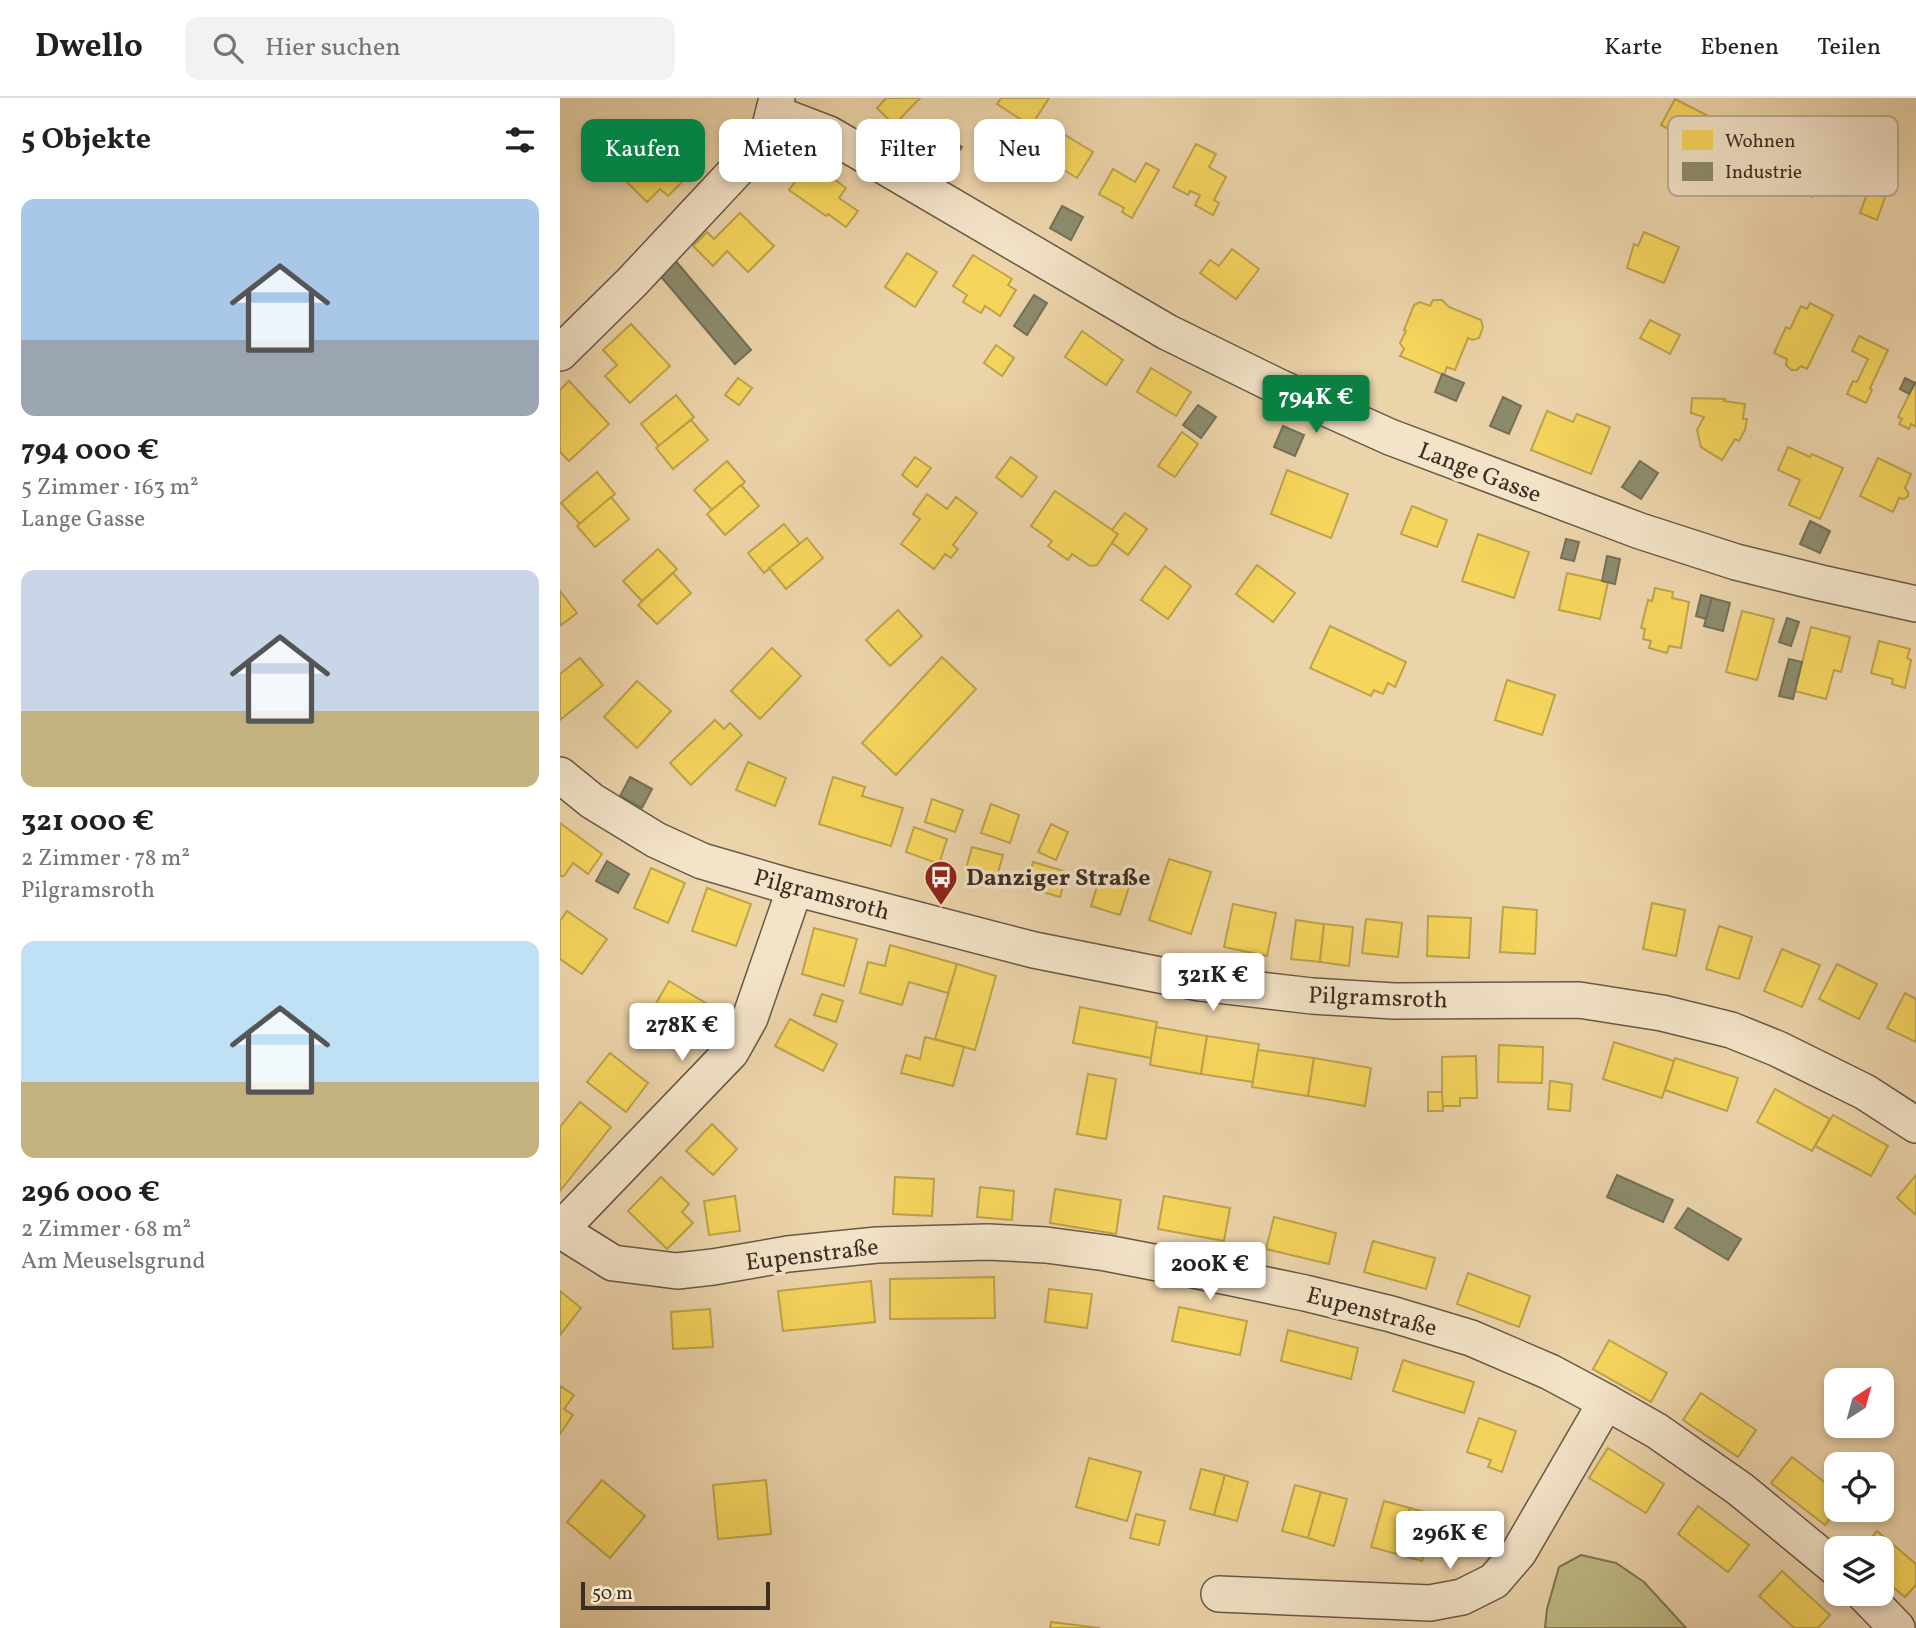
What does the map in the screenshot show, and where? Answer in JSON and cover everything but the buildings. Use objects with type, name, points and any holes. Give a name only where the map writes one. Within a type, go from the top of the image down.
[{"type":"street","points":[[560,353],[632,282],[761,144],[769,130],[776,106]]},
{"type":"street","name":"Lange Gasse","points":[[776,106],[829,134],[1167,332],[1390,437],[1640,531],[1736,562],[1916,604]]},
{"type":"street","name":"Pilgramsroth","points":[[560,775],[592,801],[668,845],[702,861],[1049,954],[1200,983],[1312,996],[1394,1000],[1579,1000],[1662,1013],[1731,1030],[1777,1049],[1865,1092],[1916,1125]]},
{"type":"street","points":[[560,1230],[731,1052],[750,1018],[795,888]]},
{"type":"street","name":"Eupenstraße","points":[[560,1230],[613,1263],[677,1270],[713,1268],[788,1254],[877,1245],[988,1242],[1046,1245],[1106,1253],[1306,1293],[1391,1314],[1471,1338],[1550,1372],[1657,1430],[1740,1489],[1824,1558]]},
{"type":"street","points":[[1219,1594],[1430,1603],[1462,1597],[1494,1581],[1519,1552],[1606,1402]]},
{"type":"street","points":[[1876,1606],[1897,1628]]},
{"type":"shaded area","points":[[1581,1555],[1616,1563],[1644,1582],[1686,1628],[1545,1628],[1547,1609],[1559,1567]]},
{"type":"place","name":"Danziger Straße","points":[[941,907]]}]
